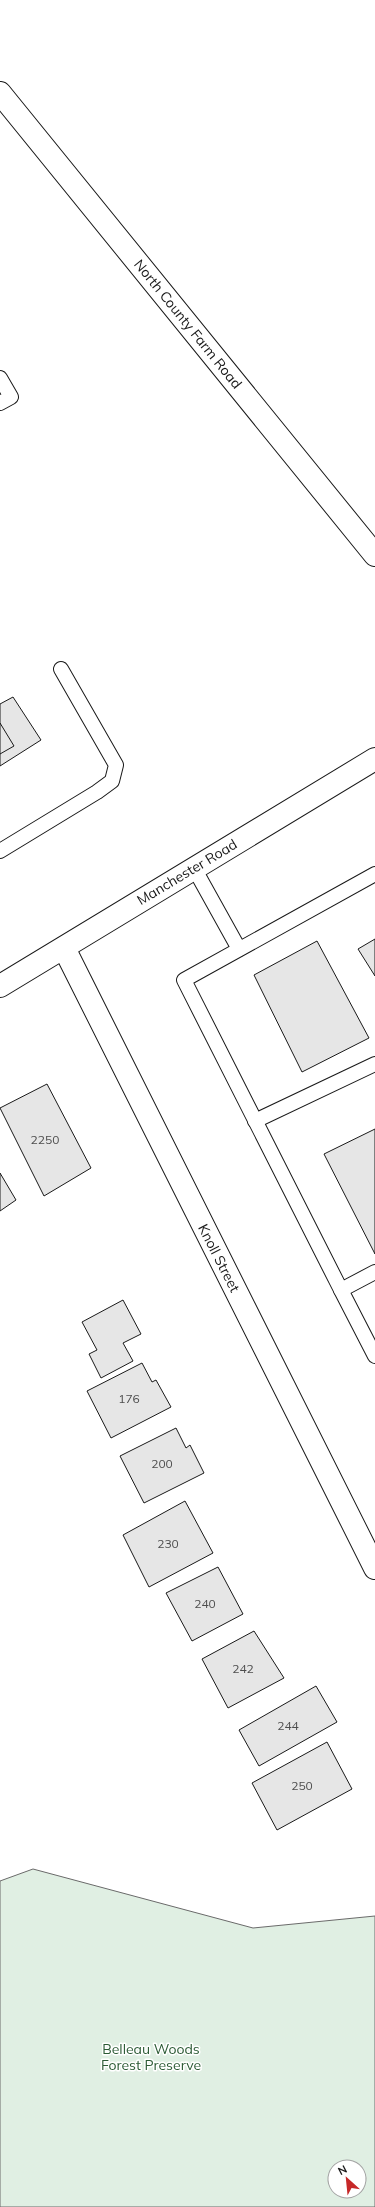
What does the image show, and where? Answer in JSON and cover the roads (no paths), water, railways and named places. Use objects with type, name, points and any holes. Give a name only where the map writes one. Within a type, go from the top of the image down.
[{"type":"street","name":"North County Farm Road","points":[[0,93],[375,555]]},
{"type":"street","name":"Manchester Road","points":[[0,986],[375,759]]},
{"type":"street","name":"Knoll Street","points":[[64,948],[369,1542],[375,1568]]},
{"type":"lane","points":[[0,378],[10,397],[0,403]]},
{"type":"lane","points":[[0,851],[97,792],[112,781],[116,765],[61,669]]},
{"type":"lane","points":[[194,868],[239,949]]},
{"type":"lane","points":[[375,874],[184,980],[375,1356]]},
{"type":"lane","points":[[255,1121],[375,1064]]},
{"type":"lane","points":[[341,1290],[375,1272]]},
{"type":"park label","name":"Belleau Woods Forest Preserve","points":[[151,2058]]}]
